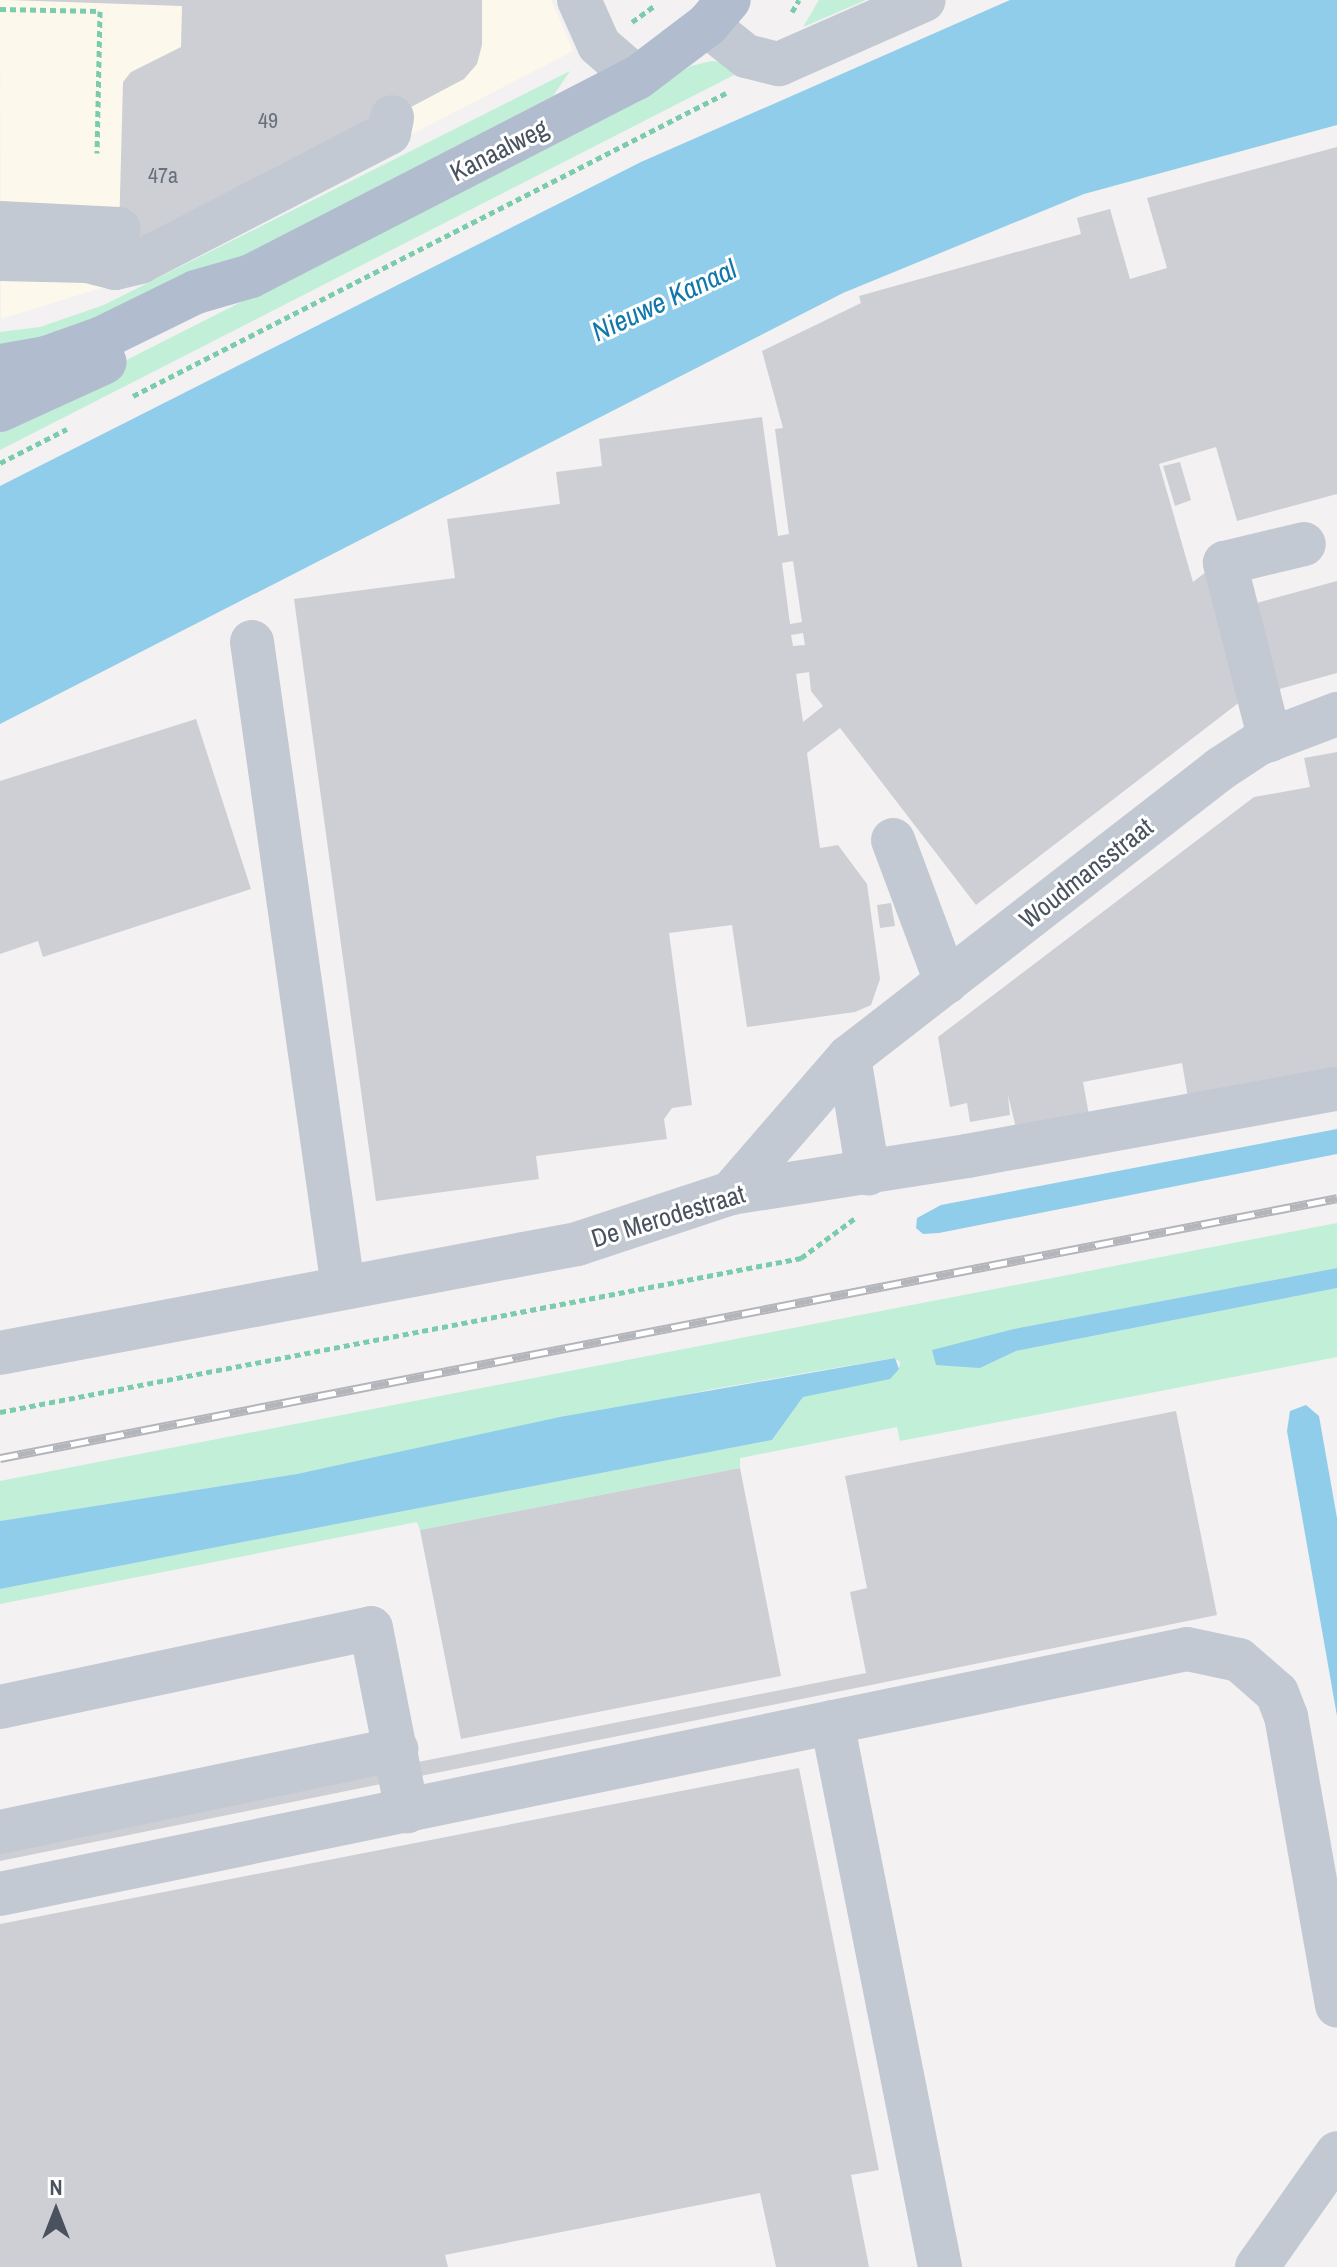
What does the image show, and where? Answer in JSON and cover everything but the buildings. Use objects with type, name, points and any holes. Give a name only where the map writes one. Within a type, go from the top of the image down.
[{"type":"main road","name":"Kanaalweg","points":[[0,410],[205,312],[251,276],[637,78],[718,13]]},
{"type":"main road","name":"Kanaalweg","points":[[0,366],[46,358],[196,292],[251,276]]},
{"type":"street","points":[[579,0],[599,45],[637,78]]},
{"type":"street","points":[[718,13],[733,47],[763,62],[779,64],[924,0]]},
{"type":"street","points":[[112,236],[115,268],[140,262],[389,133],[392,117]]},
{"type":"street","points":[[0,223],[46,223],[112,236]]},
{"type":"street","points":[[0,259],[112,236]]},
{"type":"street","points":[[1270,740],[1225,563],[1304,544]]},
{"type":"street","points":[[252,642],[343,1287]]},
{"type":"street","name":"Woudmansstraat","points":[[731,1193],[849,1057],[1220,769],[1270,740],[1337,714]]},
{"type":"street","points":[[893,840],[946,982]]},
{"type":"street","points":[[849,1057],[868,1173]]},
{"type":"street","name":"De Merodestraat","points":[[0,1353],[577,1244],[731,1193],[868,1173],[1337,1089]]},
{"type":"street","points":[[0,1707],[371,1628],[407,1811]]},
{"type":"street","points":[[0,1894],[1187,1649],[1239,1660],[1277,1693],[1286,1716],[1337,2006]]},
{"type":"street","points":[[832,1722],[940,2267]]},
{"type":"street","points":[[0,1832],[396,1749]]},
{"type":"street","points":[[1257,2267],[1337,2153]]},
{"type":"path","points":[[127,399],[720,97],[763,62],[799,0]]},
{"type":"path","points":[[0,9],[100,11],[97,153]]},
{"type":"path","points":[[0,463],[71,427]]},
{"type":"path","points":[[0,1412],[801,1258],[856,1216],[868,1192],[868,1173]]},
{"type":"shaded area","points":[[0,0],[551,0],[573,51],[130,279],[1,319]]},
{"type":"green space","points":[[819,0],[866,0],[803,27]]},
{"type":"green space","points":[[721,62],[734,75],[0,450],[0,424],[615,113],[691,66]]},
{"type":"green space","points":[[570,71],[553,96],[169,294],[0,352],[0,332],[40,327],[104,305]]},
{"type":"green space","points":[[1337,1223],[1337,1268],[1014,1329],[980,1368],[1016,1351],[1337,1288],[1337,1357],[900,1441],[897,1427],[740,1458],[740,1468],[420,1530],[417,1522],[0,1604],[0,1589],[772,1440],[803,1397],[899,1369],[900,1362],[894,1358],[713,1389],[297,1474],[0,1521],[0,1481]]},
{"type":"water","name":"Nieuwe Kanaal","points":[[1010,0],[1337,0],[1337,125],[1084,194],[843,293],[0,724],[0,486],[641,162]]},
{"type":"water","points":[[1337,1129],[1337,1154],[939,1233],[923,1234],[916,1228],[917,1218],[941,1205]]},
{"type":"water","points":[[1337,1268],[1337,1288],[1016,1351],[980,1368],[936,1365],[932,1350],[1014,1329]]},
{"type":"water","points":[[895,1358],[899,1369],[890,1379],[803,1397],[772,1440],[0,1589],[0,1521],[297,1474],[560,1417]]},
{"type":"water","points":[[1306,1405],[1319,1416],[1337,1518],[1337,1716],[1287,1431],[1290,1411]]},
{"type":"railway","points":[[0,1458],[1337,1198]]}]
